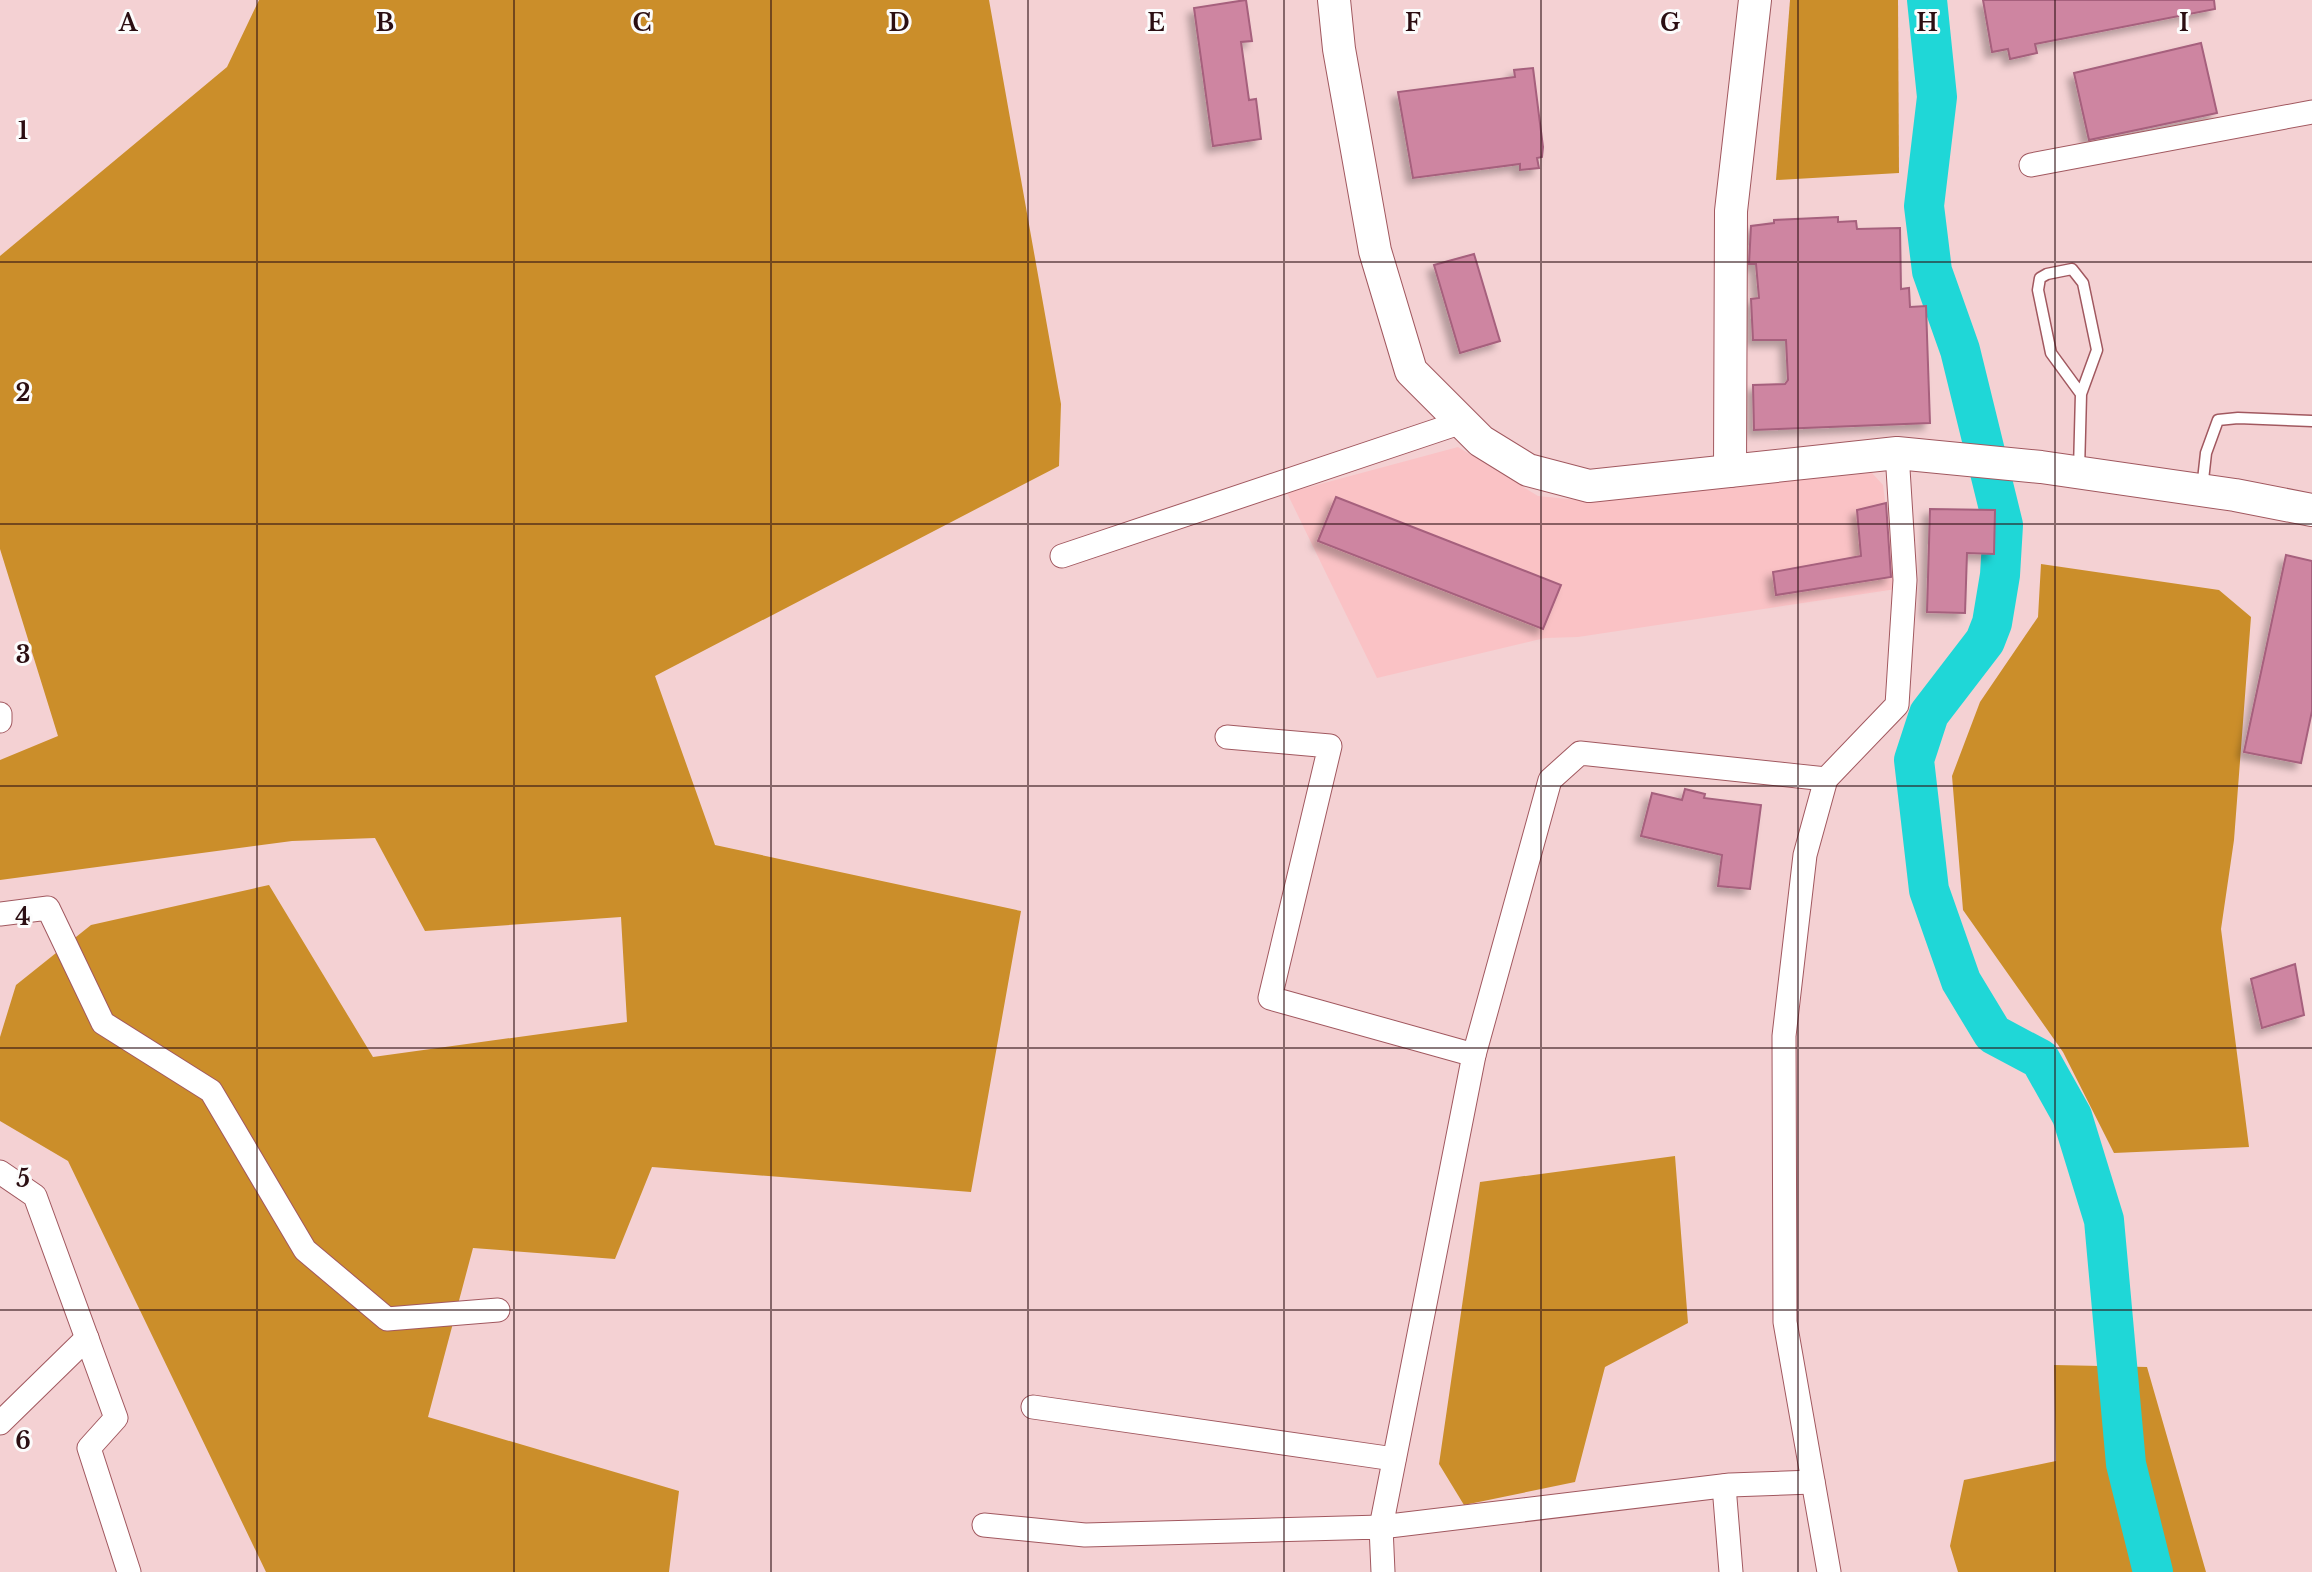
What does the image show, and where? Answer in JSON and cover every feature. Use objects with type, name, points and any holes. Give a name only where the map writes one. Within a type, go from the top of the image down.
[{"type":"main road","points":[[1334,0],[1339,49],[1375,251],[1411,371],[1481,441],[1528,470],[1588,486],[1897,453],[2040,467],[2312,510]]},
{"type":"main road","points":[[1730,471],[1731,211],[1755,0]]},
{"type":"street","points":[[2031,165],[2312,112]]},
{"type":"street","points":[[1062,556],[1462,422]]},
{"type":"street","points":[[1829,1572],[1785,1322],[1784,1036],[1805,855],[1826,779],[1897,705],[1905,580],[1897,453]]},
{"type":"street","points":[[0,714],[0,721]]},
{"type":"street","points":[[1227,737],[1329,746],[1270,998],[1474,1055]]},
{"type":"street","points":[[1383,1572],[1381,1527],[1474,1055],[1550,780],[1580,754],[1826,779]]},
{"type":"street","points":[[0,914],[48,908],[103,1023],[211,1091],[305,1250],[387,1319],[498,1310]]},
{"type":"street","points":[[0,1172],[36,1196],[116,1418],[89,1448],[129,1572]]},
{"type":"street","points":[[0,1423],[87,1338]]},
{"type":"street","points":[[1033,1407],[1394,1459]]},
{"type":"street","points":[[984,1525],[1085,1535],[1381,1527],[1724,1486],[1813,1482]]},
{"type":"street","points":[[1724,1486],[1731,1572]]},
{"type":"lane","points":[[2079,473],[2081,394],[2097,350],[2083,283],[2072,269],[2040,278],[2038,290],[2051,353],[2081,394]]},
{"type":"lane","points":[[2202,491],[2207,453],[2218,420],[2238,418],[2312,421]]},
{"type":"shaded area","points":[[259,0],[989,0],[1061,404],[1059,466],[655,676],[715,845],[1021,911],[971,1192],[652,1167],[615,1259],[473,1248],[428,1417],[679,1491],[669,1572],[266,1572],[68,1161],[0,1121],[0,1037],[16,985],[91,925],[269,885],[373,1057],[627,1022],[621,917],[425,931],[375,838],[292,841],[0,880],[0,760],[58,736],[0,549],[0,256],[227,67]]},
{"type":"shaded area","points":[[1790,0],[1898,0],[1899,173],[1776,180]]},
{"type":"shaded area","points":[[1458,447],[1538,496],[1578,500],[1872,473],[1883,485],[1896,589],[1578,637],[1545,638],[1377,678],[1287,493]]},
{"type":"shaded area","points":[[2041,564],[2219,590],[2251,617],[2234,840],[2221,929],[2249,1147],[2114,1153],[2063,1052],[1963,910],[1952,776],[1980,702],[2038,617]]},
{"type":"shaded area","points":[[1675,1156],[1688,1323],[1605,1367],[1575,1482],[1464,1505],[1439,1464],[1480,1182]]},
{"type":"shaded area","points":[[2054,1365],[2147,1367],[2206,1572],[1958,1572],[1950,1546],[1964,1480],[2056,1461]]},
{"type":"building","points":[[1246,0],[1252,41],[1241,42],[1249,100],[1256,99],[1261,139],[1213,146],[1194,8]]},
{"type":"building","points":[[1983,0],[2214,0],[2215,9],[2035,44],[2037,53],[2010,59],[2008,49],[1992,52]]},
{"type":"building","points":[[2201,43],[2217,113],[2089,140],[2074,73]]},
{"type":"building","points":[[1533,68],[1543,147],[1542,157],[1537,158],[1539,168],[1520,170],[1520,164],[1413,178],[1398,92],[1515,77],[1514,70]]},
{"type":"building","points":[[1838,217],[1838,222],[1856,221],[1857,229],[1900,228],[1901,289],[1909,288],[1910,307],[1926,306],[1930,423],[1754,430],[1753,385],[1785,384],[1788,380],[1786,340],[1753,340],[1751,299],[1759,298],[1756,264],[1749,264],[1751,226],[1774,223],[1774,220]]},
{"type":"building","points":[[1474,254],[1500,341],[1460,353],[1434,265]]},
{"type":"building","points":[[1336,497],[1561,585],[1543,629],[1318,541]]},
{"type":"building","points":[[1886,503],[1891,577],[1776,595],[1773,572],[1861,556],[1857,510]]},
{"type":"building","points":[[1930,509],[1995,510],[1994,554],[1967,553],[1965,613],[1927,612]]},
{"type":"building","points":[[2286,555],[2312,561],[2312,711],[2301,763],[2244,752]]},
{"type":"building","points":[[1685,789],[1705,794],[1704,798],[1761,805],[1750,889],[1718,886],[1722,855],[1641,836],[1652,793],[1682,800]]},
{"type":"building","points":[[2295,964],[2304,1015],[2262,1028],[2251,979]]},
{"type":"waterway","points":[[1927,0],[1937,97],[1924,206],[1932,271],[1960,350],[2003,525],[2000,575],[1992,623],[1985,641],[1929,714],[1914,760],[1929,890],[1961,981],[1993,1034],[2040,1059],[2072,1116],[2104,1220],[2126,1464],[2153,1572]]}]
